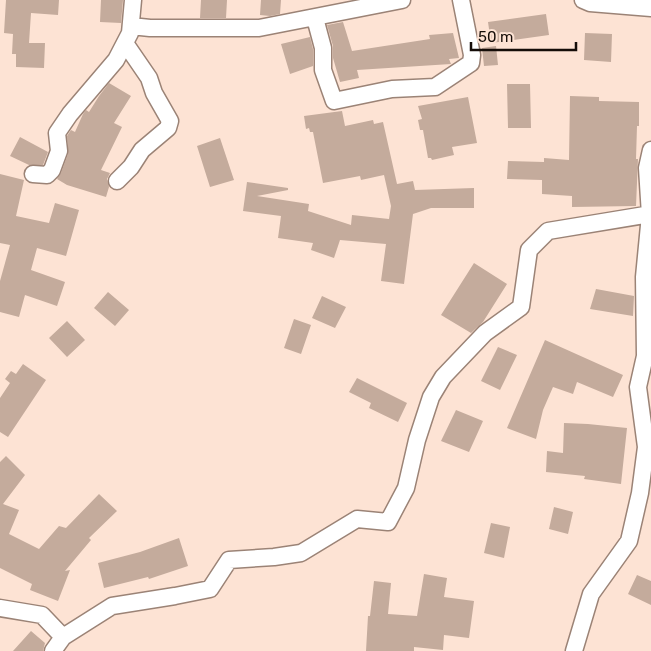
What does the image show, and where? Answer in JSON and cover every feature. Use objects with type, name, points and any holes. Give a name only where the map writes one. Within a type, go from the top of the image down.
[{"type":"street","points":[[33,174],[47,175],[52,170],[58,152],[57,133],[70,114],[116,60],[130,33],[133,0]]},
{"type":"street","points":[[131,26],[150,28],[259,28],[402,0]]},
{"type":"street","points":[[315,18],[323,48],[323,70],[334,101],[392,89],[435,87],[471,63],[472,55],[462,0]]},
{"type":"street","points":[[583,0],[590,3],[651,8]]},
{"type":"street","points":[[117,181],[142,150],[168,128],[170,121],[154,93],[149,78],[125,43]]},
{"type":"street","points":[[574,651],[591,594],[629,541],[637,509],[646,447],[644,277],[650,214],[647,168],[651,150]]},
{"type":"street","points":[[53,651],[63,636],[112,606],[210,589],[229,560],[274,558],[301,553],[357,519],[388,522],[406,488],[417,440],[431,397],[443,377],[485,332],[521,307],[529,250],[548,231],[650,214]]},
{"type":"street","points":[[0,608],[42,616],[63,636]]},
{"type":"building","points":[[6,0],[59,0],[58,15],[31,13],[29,43],[45,43],[44,68],[16,67],[16,54],[12,54],[13,34],[4,33]]},
{"type":"building","points":[[101,0],[123,0],[121,23],[100,22]]},
{"type":"building","points":[[201,0],[227,0],[226,18],[200,18]]},
{"type":"building","points":[[261,0],[281,0],[280,14],[260,15]]},
{"type":"building","points":[[546,14],[549,35],[491,43],[488,22]]},
{"type":"building","points":[[343,22],[352,51],[430,39],[429,35],[453,33],[459,58],[449,59],[451,64],[357,70],[359,78],[340,82],[327,25]]},
{"type":"building","points":[[585,33],[612,34],[611,62],[584,60]]},
{"type":"building","points":[[310,37],[313,49],[313,66],[290,74],[281,44]]},
{"type":"building","points":[[496,46],[498,65],[484,66],[482,48]]},
{"type":"building","points":[[109,83],[131,96],[114,123],[122,127],[101,170],[110,173],[107,179],[109,187],[106,197],[67,185],[57,179],[68,154],[67,136],[71,130],[75,132],[83,114],[86,110],[89,112]]},
{"type":"building","points":[[507,84],[530,84],[531,128],[508,128]]},
{"type":"building","points":[[570,96],[599,97],[599,101],[639,102],[636,206],[572,207],[572,196],[542,194],[542,180],[507,179],[508,161],[544,162],[544,158],[569,160]]},
{"type":"building","points":[[468,97],[477,143],[452,147],[454,155],[432,160],[428,158],[423,130],[420,130],[418,120],[422,119],[418,106]]},
{"type":"building","points":[[342,111],[345,126],[373,120],[374,124],[383,122],[397,184],[413,181],[415,190],[474,188],[474,208],[431,208],[413,214],[404,284],[381,281],[386,244],[340,240],[334,258],[311,250],[313,243],[278,238],[281,216],[243,211],[247,182],[288,188],[288,190],[257,196],[309,204],[308,211],[351,225],[352,215],[389,219],[391,206],[384,175],[361,180],[360,176],[323,183],[313,132],[310,132],[309,128],[306,129],[304,116]]},
{"type":"building","points":[[20,137],[48,152],[43,165],[29,165],[10,156]]},
{"type":"building","points":[[220,138],[234,180],[210,187],[197,146]]},
{"type":"building","points":[[0,174],[24,180],[16,216],[49,223],[55,203],[79,210],[66,256],[37,248],[31,270],[65,282],[57,306],[25,295],[19,317],[0,312],[0,281],[10,245],[0,243]]},
{"type":"building","points":[[474,263],[507,284],[483,322],[471,333],[441,315]]},
{"type":"building","points":[[596,289],[634,296],[633,316],[590,309]]},
{"type":"building","points":[[108,292],[129,310],[115,326],[94,308]]},
{"type":"building","points":[[322,296],[346,307],[335,328],[312,318]]},
{"type":"building","points":[[294,319],[311,325],[301,354],[284,348]]},
{"type":"building","points":[[67,321],[85,340],[67,357],[49,338]]},
{"type":"building","points":[[545,340],[623,375],[613,397],[577,382],[573,394],[553,387],[543,410],[536,439],[507,428]]},
{"type":"building","points":[[498,347],[517,355],[500,390],[481,381]]},
{"type":"building","points":[[23,364],[46,380],[8,437],[0,432],[0,398],[10,383],[5,379],[11,371],[16,374]]},
{"type":"building","points":[[357,378],[407,403],[398,422],[369,408],[371,403],[349,392]]},
{"type":"building","points":[[456,410],[483,421],[469,452],[441,441]]},
{"type":"building","points":[[564,423],[627,428],[621,484],[584,479],[585,476],[546,472],[547,451],[563,453]]},
{"type":"building","points":[[6,456],[25,475],[3,504],[19,510],[9,534],[39,549],[59,526],[66,528],[99,494],[117,511],[89,538],[91,540],[65,571],[70,570],[58,601],[30,590],[32,584],[0,568],[0,462]]},
{"type":"building","points":[[554,507],[573,512],[568,534],[549,529]]},
{"type":"building","points":[[491,523],[510,527],[504,558],[484,553]]},
{"type":"building","points":[[179,538],[188,566],[149,579],[148,577],[104,588],[98,563],[140,552]]},
{"type":"building","points":[[424,574],[447,578],[444,597],[474,601],[469,638],[444,635],[443,650],[414,647],[414,651],[366,651],[368,616],[370,616],[374,581],[391,583],[388,614],[417,616]]},
{"type":"building","points":[[637,575],[651,581],[651,605],[628,594]]},
{"type":"building","points":[[31,631],[45,643],[43,651],[13,651]]}]
